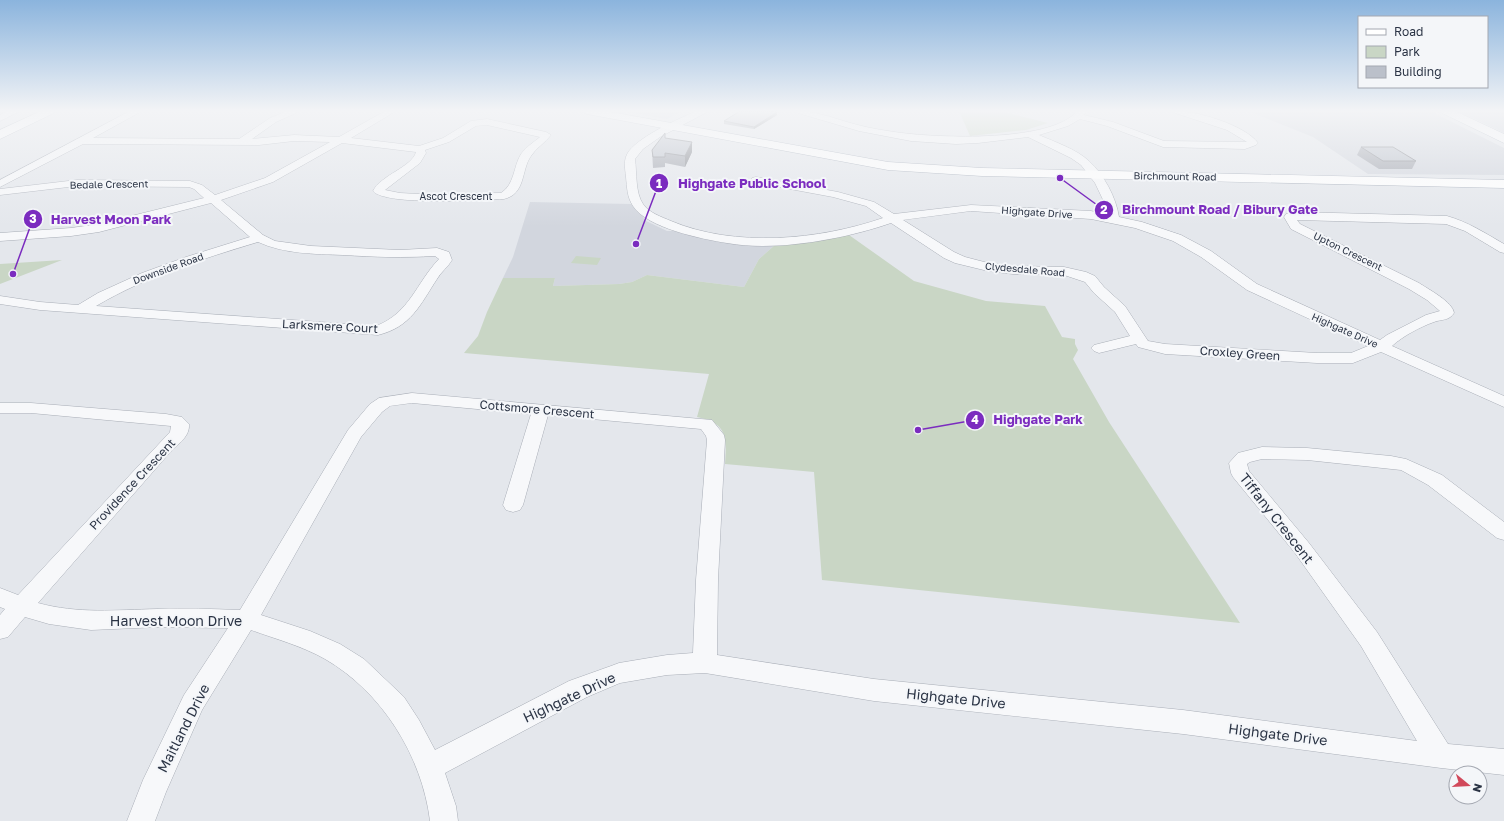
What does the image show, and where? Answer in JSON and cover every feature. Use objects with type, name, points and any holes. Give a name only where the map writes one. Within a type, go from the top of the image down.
[{"type":"main road","name":"Birchmount Road","points":[[795,149],[888,166],[982,172],[1504,184]]},
{"type":"street","points":[[0,184],[65,149]]},
{"type":"street","points":[[0,237],[71,232],[121,224],[212,200],[269,180],[323,149]]},
{"type":"street","name":"Ascot Crescent","points":[[420,149],[421,153],[416,161],[381,187],[379,191],[380,193],[391,196],[430,197],[504,196],[512,191],[517,184],[518,171],[532,149]]},
{"type":"street","name":"Highgate Drive","points":[[637,149],[630,160],[634,197],[638,205],[646,213],[680,229],[711,237],[742,241],[772,242],[826,236],[870,226],[893,218],[971,208],[1059,213],[1113,219],[1177,238],[1206,254],[1252,287],[1504,402]]},
{"type":"street","points":[[1061,149],[1086,163],[1100,182],[1111,204],[1113,219]]},
{"type":"street","name":"Clydesdale Road","points":[[756,180],[834,194],[870,204],[949,255],[960,260],[988,267],[1064,272],[1082,275],[1090,279],[1098,290],[1120,309],[1139,339]]},
{"type":"street","name":"Bedale Crescent","points":[[0,192],[77,183],[178,183],[198,187],[212,200]]},
{"type":"street","name":"Larksmere Court","points":[[0,300],[40,306],[378,331],[399,322],[417,302],[436,271],[446,260],[444,255],[437,252],[400,254],[311,250],[272,244],[259,238],[212,200]]},
{"type":"street","name":"Upton Crescent","points":[[1382,346],[1392,338],[1431,318],[1443,316],[1447,313],[1447,310],[1432,297],[1414,286],[1295,226],[1290,218],[1296,216],[1447,220],[1473,229],[1504,249]]},
{"type":"street","name":"Downside Road","points":[[82,308],[134,279],[160,269],[259,238]]},
{"type":"street","points":[[1099,348],[1139,339]]},
{"type":"street","name":"Croxley Green","points":[[1139,339],[1143,344],[1165,349],[1316,358],[1353,358],[1382,346]]},
{"type":"street","name":"Cottsmore Crescent","points":[[246,619],[354,434],[376,408],[385,402],[412,398],[687,422],[706,424],[715,435],[706,580],[705,663]]},
{"type":"street","name":"Providence Crescent","points":[[0,408],[31,408],[166,419],[176,421],[180,424],[181,428],[179,434],[167,445],[108,510],[22,607]]},
{"type":"street","points":[[513,505],[542,410]]},
{"type":"street","name":"Tiffany Crescent","points":[[1441,756],[1369,639],[1302,548],[1240,473],[1238,463],[1244,457],[1262,453],[1307,454],[1391,462],[1406,465],[1435,480],[1504,533]]},
{"type":"street","name":"Harvest Moon Drive","points":[[0,597],[22,607],[48,615],[91,621],[159,618],[246,619],[302,638],[332,651],[356,666],[395,705],[410,728],[430,767],[442,806],[444,821]]},
{"type":"street","points":[[0,630],[22,607]]},
{"type":"street","name":"Maitland Drive","points":[[141,821],[153,789],[193,703],[246,619]]},
{"type":"street","name":"Highgate Drive","points":[[430,767],[578,689],[619,673],[667,665],[705,663],[874,690],[1183,722],[1441,756],[1504,762]]},
{"type":"shaded area","points":[[1331,149],[1504,149],[1504,175],[1368,174]]},
{"type":"shaded area","points":[[530,202],[631,204],[643,215],[644,220],[667,231],[674,231],[705,239],[727,242],[775,245],[759,259],[744,287],[647,275],[632,282],[619,284],[553,286],[555,278],[503,278],[513,257]]},
{"type":"green space","points":[[849,235],[914,281],[986,301],[1045,306],[1062,337],[1075,339],[1075,344],[1078,350],[1073,359],[1109,422],[1240,623],[822,580],[814,472],[725,464],[726,446],[720,427],[714,423],[697,417],[709,374],[464,353],[478,336],[487,312],[503,278],[555,278],[553,286],[619,284],[632,282],[647,275],[744,287],[759,259],[775,245],[816,241]]},
{"type":"green space","points":[[576,256],[601,258],[597,265],[571,263]]},
{"type":"green space","points":[[62,260],[0,284],[0,264]]},
{"type":"building","points":[[688,149],[685,156],[665,153],[665,157],[653,157],[652,150]]},
{"type":"building","points":[[1365,149],[1397,149],[1416,161],[1383,161]]},
{"type":"place","name":"Birchmount Road / Bibury Gate","points":[[1060,178]]},
{"type":"place","name":"Highgate Public School","points":[[636,244]]},
{"type":"place","name":"Harvest Moon Park","points":[[13,274]]},
{"type":"place","name":"Highgate Park","points":[[918,430]]}]
